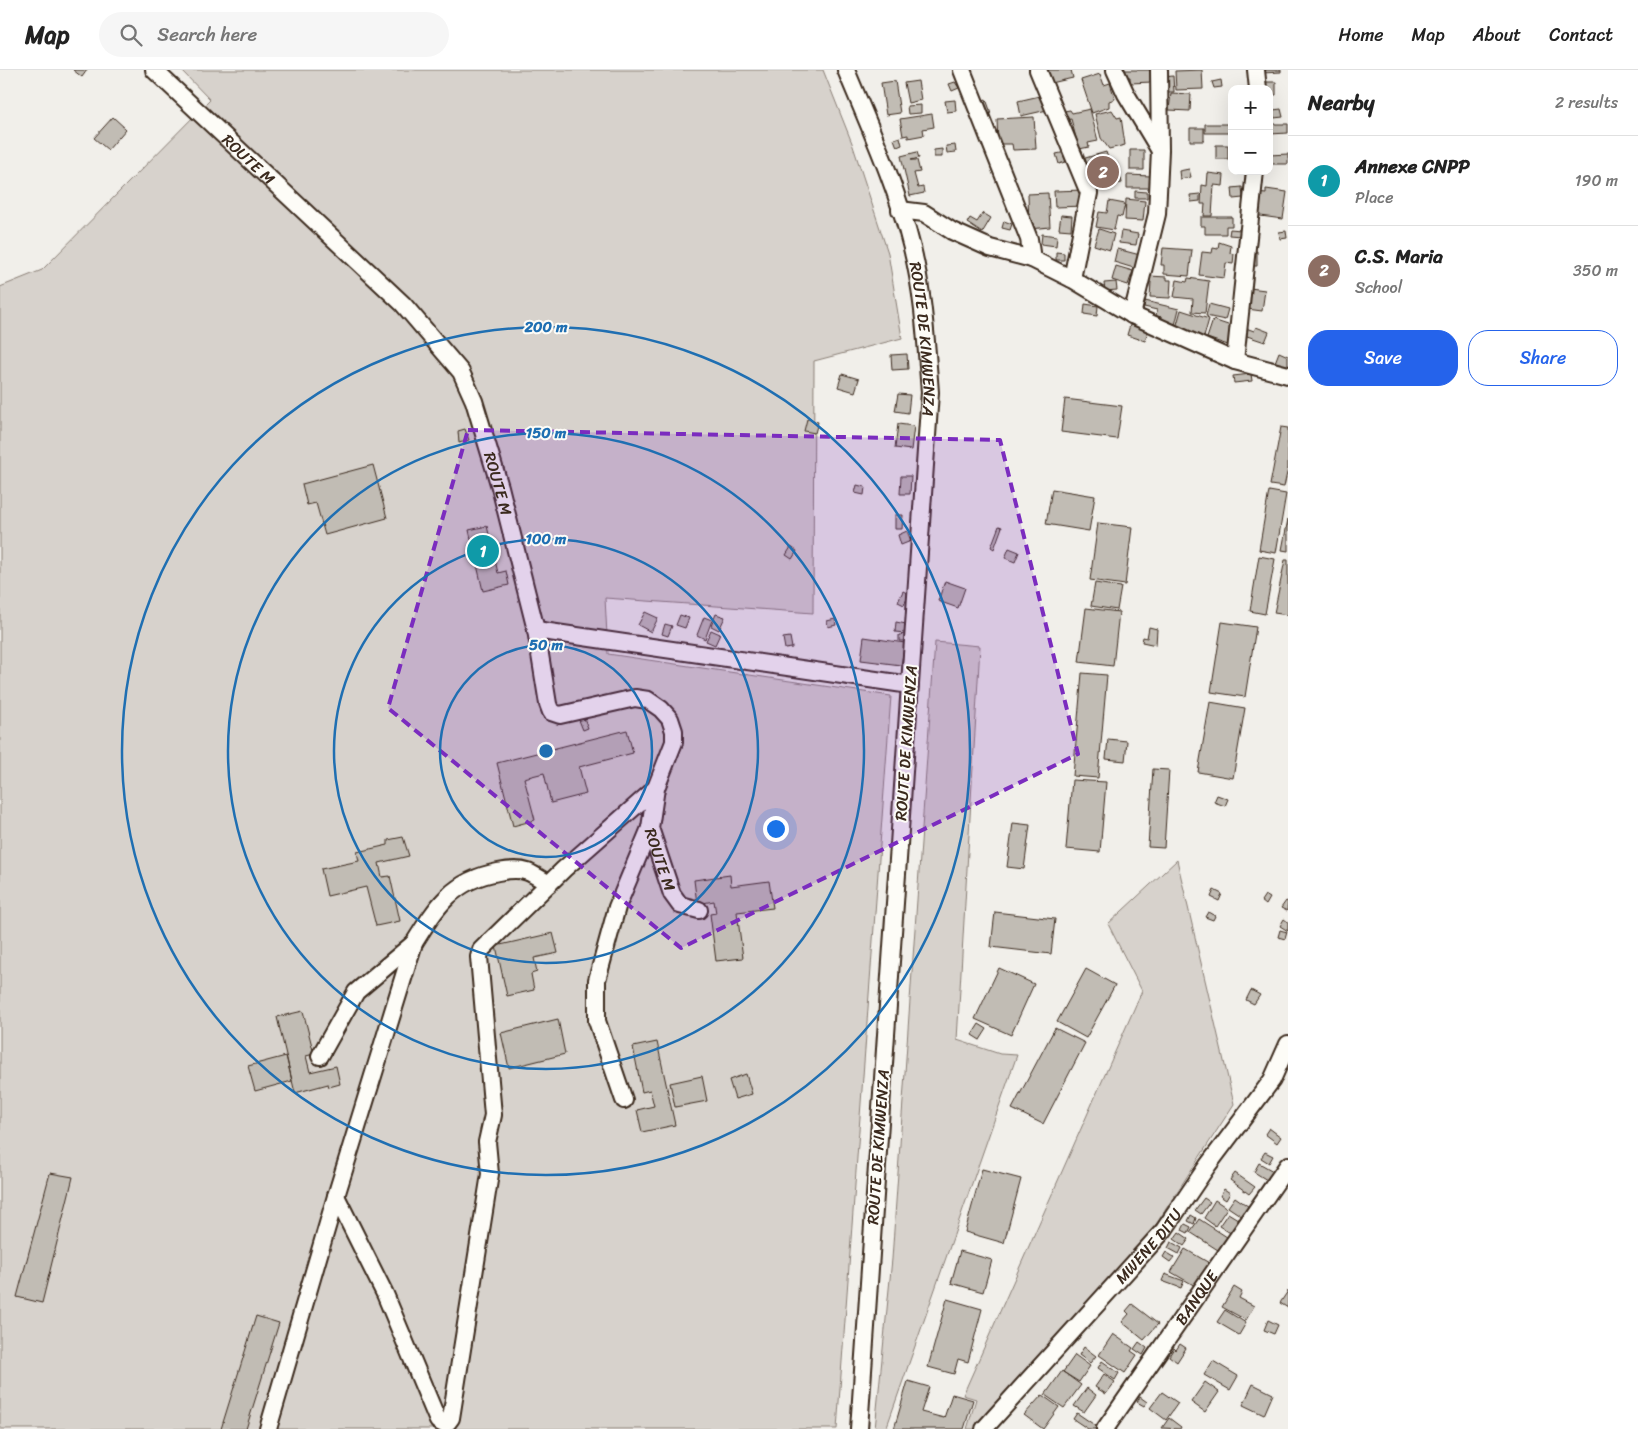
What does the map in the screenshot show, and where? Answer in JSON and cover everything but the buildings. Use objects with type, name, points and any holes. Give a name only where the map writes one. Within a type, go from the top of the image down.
[{"type":"street","name":"ROUTE M","points":[[154,70],[403,304],[461,372],[474,401],[497,477],[536,630],[548,704],[551,712],[560,715],[635,698],[648,700],[661,709],[670,719],[674,731],[674,742],[656,788],[650,828],[672,894],[680,905],[699,910]]},
{"type":"street","name":"ROUTE DE KIMWENZA","points":[[846,70],[882,158],[912,249],[922,302],[930,392],[858,1429]]},
{"type":"street","points":[[962,70],[1029,239],[1032,259]]},
{"type":"street","points":[[1038,70],[1083,174],[1089,193],[1072,279]]},
{"type":"street","points":[[1115,70],[1126,94],[1160,150]]},
{"type":"street","points":[[1132,316],[1156,218],[1160,150],[1159,70]]},
{"type":"street","points":[[1256,70],[1258,85]]},
{"type":"street","points":[[1235,361],[1255,175]]},
{"type":"street","points":[[900,210],[924,213],[952,231],[990,248],[1032,259],[1072,279],[1132,316],[1235,361],[1288,375]]},
{"type":"street","points":[[536,630],[910,685]]},
{"type":"street","points":[[336,1196],[385,1294],[438,1421],[444,1424],[451,1418],[490,1174],[487,1142],[493,1115],[479,957],[481,950],[549,884],[656,788]]},
{"type":"street","points":[[624,1100],[597,1021],[597,980],[617,907],[650,828]]},
{"type":"street","points":[[268,1429],[336,1196],[414,943],[432,914],[453,890],[466,882],[487,874],[521,871],[549,884]]},
{"type":"street","points":[[320,1056],[356,992],[414,943]]},
{"type":"street","name":"MWENE DITU","points":[[984,1429],[1164,1230],[1208,1165],[1272,1080],[1288,1044]]},
{"type":"street","name":"BANQUE","points":[[1105,1429],[1288,1165]]},
{"type":"highlighted area","points":[[468,430],[1000,440],[1078,754],[681,948],[388,708]]},
{"type":"shaded area","points":[[181,70],[823,70],[852,143],[888,253],[902,338],[814,361],[813,613],[605,598],[608,654],[891,696],[837,1429],[0,1429],[0,287],[42,270],[210,100]]},
{"type":"shaded area","points":[[935,642],[980,646],[957,1040],[1000,1054],[1017,1055],[886,1429],[875,1429],[892,1259]]},
{"type":"shaded area","points":[[1177,860],[1234,1104],[1151,1232],[976,1429],[967,1429],[976,1399],[963,1395],[1142,991],[1108,924]]},
{"type":"place","name":"C.S. Maria","points":[[1103,172]]},
{"type":"place","name":"Annexe CNPP","points":[[483,551]]}]
